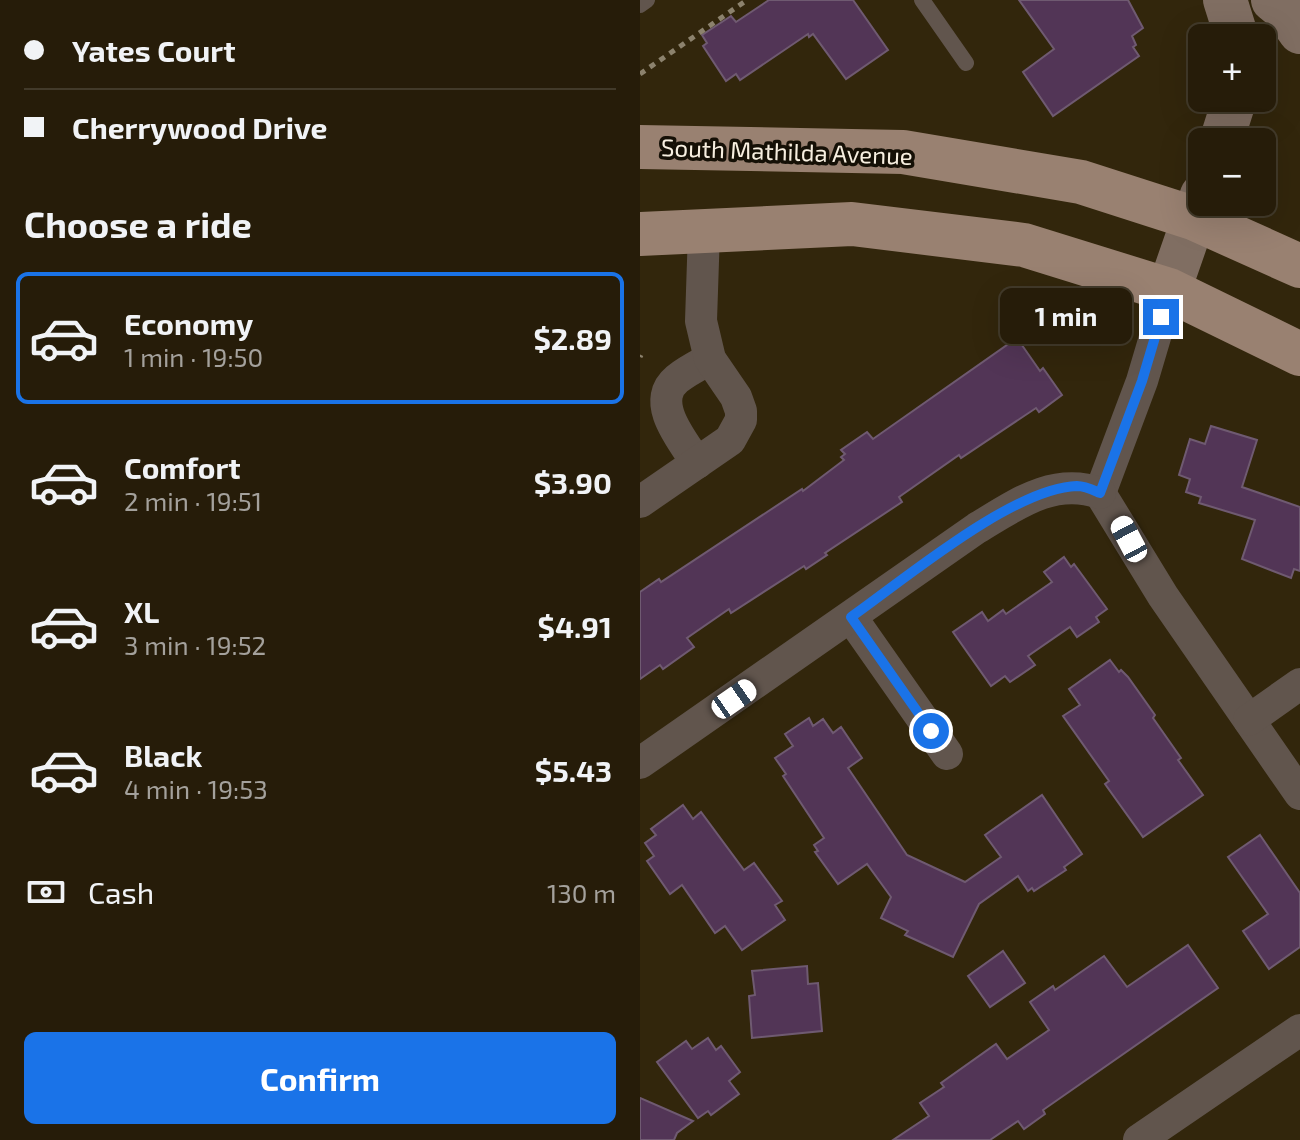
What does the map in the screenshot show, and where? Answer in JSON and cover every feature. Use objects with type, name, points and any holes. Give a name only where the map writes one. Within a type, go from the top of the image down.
[{"type":"main road","points":[[1225,0],[1233,24]]},
{"type":"main road","points":[[1273,0],[1284,9],[1300,32]]},
{"type":"main road","name":"South Mathilda Avenue","points":[[640,147],[903,152],[1081,182],[1188,205]]},
{"type":"main road","points":[[1169,290],[1195,216]]},
{"type":"main road","name":"South Mathilda Avenue","points":[[1214,216],[1300,266]]},
{"type":"main road","points":[[640,234],[852,224],[1024,245],[1169,290],[1300,354]]},
{"type":"street","points":[[640,502],[730,440],[741,420],[736,397],[710,359],[701,321],[704,231]]},
{"type":"street","points":[[1100,493],[1142,381],[1169,290]]},
{"type":"street","points":[[697,463],[670,420],[666,404],[670,386],[676,379],[710,359]]},
{"type":"street","points":[[640,763],[977,528],[1021,501],[1046,491],[1080,486],[1100,493],[1163,596],[1300,794]]},
{"type":"street","points":[[851,617],[947,754]]},
{"type":"street","points":[[1249,720],[1300,684]]},
{"type":"street","points":[[1139,1140],[1300,1030]]},
{"type":"lane","points":[[640,5],[647,0]]},
{"type":"lane","points":[[922,0],[966,63]]},
{"type":"path","points":[[640,74],[747,0]]},
{"type":"building","points":[[769,0],[853,0],[888,50],[846,79],[813,34],[809,37],[808,34],[740,80],[736,74],[726,81],[703,46],[707,43],[702,35],[731,16],[736,22]]},
{"type":"building","points":[[1019,0],[1128,0],[1143,28],[1132,36],[1136,45],[1133,47],[1139,56],[1053,116],[1023,72],[1054,49]]},
{"type":"building","points":[[1017,338],[1062,395],[1039,412],[1036,408],[961,458],[959,455],[899,497],[902,502],[806,569],[804,566],[731,613],[729,609],[687,638],[694,647],[663,669],[660,665],[640,679],[640,592],[659,579],[661,582],[803,491],[844,460],[841,457],[845,454],[841,450],[867,432],[873,439]]},
{"type":"building","points":[[1211,426],[1257,440],[1242,487],[1300,507],[1300,571],[1294,569],[1291,578],[1242,559],[1255,520],[1199,503],[1201,497],[1186,492],[1190,479],[1179,475],[1190,439],[1205,444]]},
{"type":"building","points":[[1064,557],[1071,567],[1074,564],[1107,609],[1096,617],[1099,622],[1077,637],[1070,627],[1028,656],[1035,665],[1010,682],[1005,676],[991,686],[953,632],[982,612],[988,621],[1003,610],[1006,614],[1052,582],[1044,572]]},
{"type":"building","points":[[1110,660],[1119,672],[1121,670],[1128,677],[1155,715],[1153,718],[1181,758],[1178,760],[1203,795],[1143,837],[1105,784],[1109,781],[1063,716],[1080,705],[1069,689]]},
{"type":"building","points":[[809,718],[813,726],[823,719],[833,733],[841,727],[862,758],[848,768],[907,855],[965,882],[1001,857],[985,835],[1042,795],[1082,854],[1064,867],[1066,870],[1034,891],[1032,888],[1028,891],[1018,876],[979,904],[953,957],[905,935],[908,931],[881,918],[891,897],[867,864],[838,884],[815,852],[818,851],[814,845],[824,838],[783,776],[786,774],[775,758],[793,746],[785,734]]},
{"type":"building","points":[[683,805],[693,819],[701,812],[744,870],[754,863],[782,901],[775,905],[785,920],[742,950],[725,926],[715,933],[682,885],[670,894],[647,861],[654,856],[645,843],[656,835],[651,829]]},
{"type":"building","points":[[1260,835],[1300,893],[1300,947],[1269,969],[1243,931],[1268,914],[1228,857]]},
{"type":"building","points":[[1188,945],[1218,988],[1043,1110],[1045,1114],[1024,1129],[1018,1121],[990,1140],[893,1140],[929,1116],[920,1103],[944,1087],[941,1083],[996,1044],[1007,1059],[1049,1030],[1030,1002],[1053,986],[1055,990],[1104,956],[1127,987]]},
{"type":"building","points":[[1003,951],[1025,983],[990,1007],[968,976]]},
{"type":"building","points":[[807,966],[808,984],[818,983],[822,1031],[752,1038],[749,996],[755,995],[752,971]]},
{"type":"building","points":[[708,1038],[716,1050],[721,1046],[740,1072],[729,1081],[739,1094],[711,1115],[708,1111],[698,1118],[657,1062],[686,1041],[692,1049]]},
{"type":"building","points":[[640,1098],[693,1121],[677,1133],[674,1140],[640,1140]]},
{"type":"route","points":[[931,731],[851,617],[977,528],[1021,501],[1046,491],[1080,486],[1100,493],[1142,381],[1161,317]]}]
